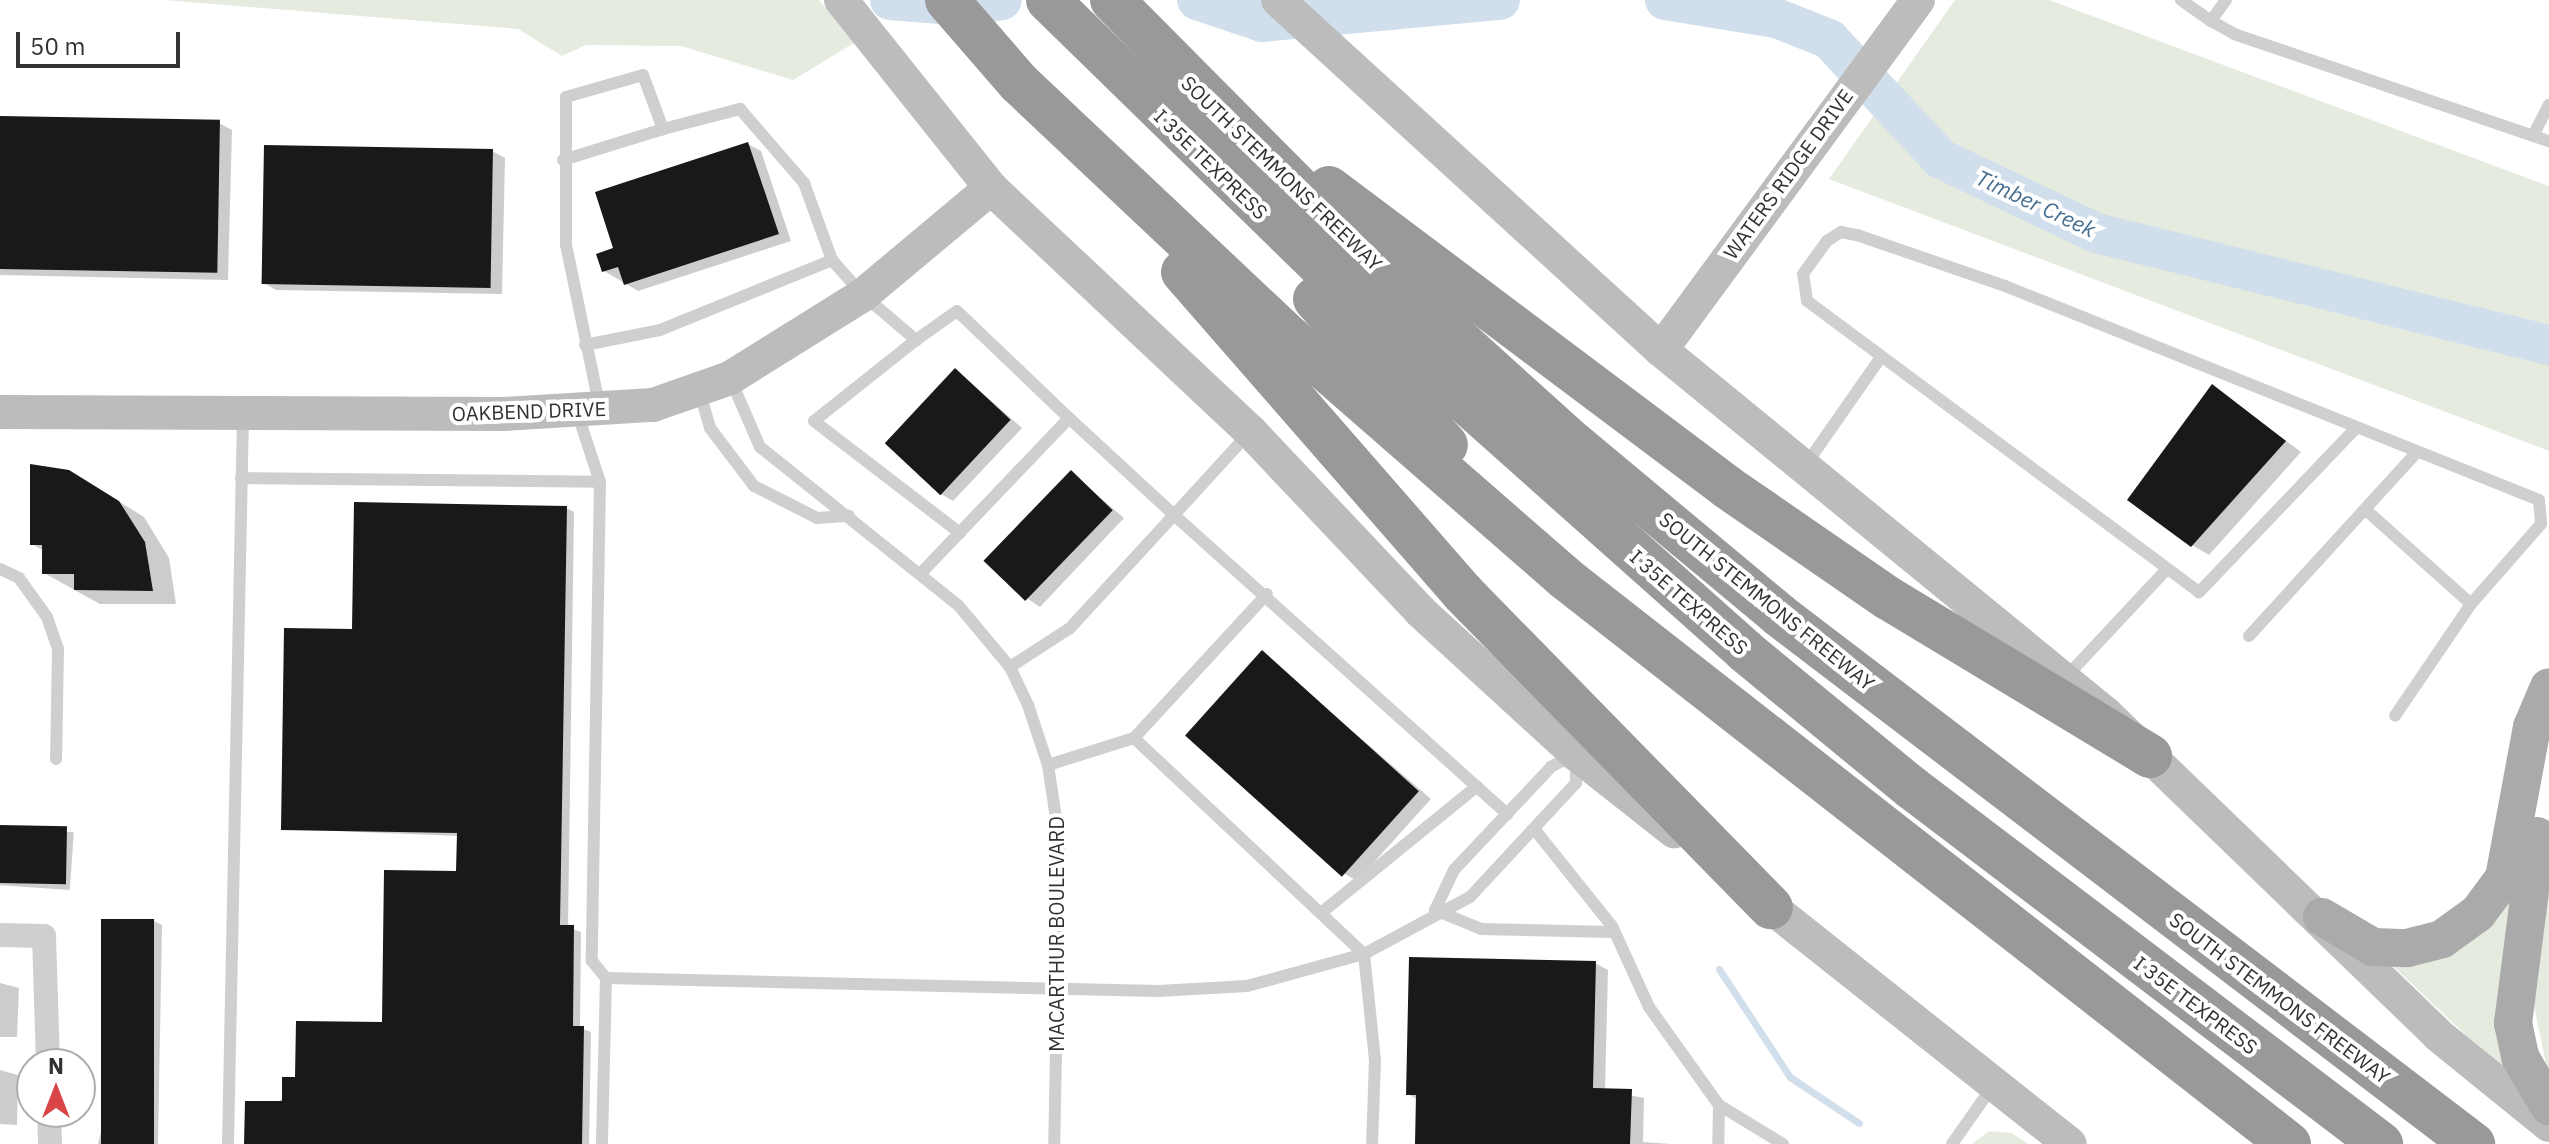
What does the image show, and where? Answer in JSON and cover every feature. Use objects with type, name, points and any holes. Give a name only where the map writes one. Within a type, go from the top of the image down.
[{"type":"highway","points":[[947,0],[1463,593],[1771,907]]},
{"type":"highway","name":"I 35E TEXPRESS","points":[[1048,0],[1083,40],[1403,346],[1745,651],[1912,788],[2381,1144]]},
{"type":"highway","name":"SOUTH STEMMONS FREEWAY","points":[[1112,0],[1190,83],[1464,346],[1779,615],[2473,1144]]},
{"type":"highway","points":[[1083,40],[1565,578]]},
{"type":"highway","points":[[1019,83],[1290,338],[1565,578],[2289,1144]]},
{"type":"highway","points":[[1190,83],[1727,487],[1888,598],[2150,756]]},
{"type":"highway","points":[[1779,615],[2389,1144]]},
{"type":"main road","points":[[841,0],[991,188],[1250,431],[1420,611],[1576,754],[1771,907],[1992,1087],[2070,1144]]},
{"type":"main road","points":[[1278,0],[1661,350],[2065,678],[2322,917],[2438,1035],[2549,1125]]},
{"type":"main road","name":"WATERS RIDGE DRIVE","points":[[1661,350],[1795,162],[1918,0]]},
{"type":"main road","name":"OAKBEND DRIVE","points":[[0,412],[589,411],[715,385],[863,295],[991,188]]},
{"type":"main road","points":[[2322,917],[2373,947],[2407,948],[2442,939],[2478,913],[2504,878],[2532,727],[2549,687]]},
{"type":"main road","points":[[2549,774],[2513,1023],[2520,1057],[2549,1106]]},
{"type":"street","points":[[0,935],[44,936],[48,1048]]},
{"type":"lane","points":[[2181,0],[2211,21],[2549,141]]},
{"type":"lane","points":[[2211,21],[2226,0]]},
{"type":"lane","points":[[602,1144],[606,978],[592,961],[600,482],[589,411],[585,345],[566,245],[563,160],[566,97],[643,75],[663,129]]},
{"type":"lane","points":[[2534,134],[2549,105]]},
{"type":"lane","points":[[563,160],[740,109],[804,183],[832,260],[863,295],[916,340]]},
{"type":"lane","points":[[2355,429],[2199,592],[2165,571],[1881,357],[1800,288],[1803,274],[1841,232],[2005,286],[2355,429],[2539,500],[2545,511],[2471,604],[2395,716]]},
{"type":"lane","points":[[585,345],[660,330],[832,260]]},
{"type":"lane","points":[[960,533],[814,421],[957,311],[1174,515],[1267,594],[1507,814]]},
{"type":"lane","points":[[1804,467],[1881,357]]},
{"type":"lane","points":[[715,385],[710,428],[754,486],[817,518],[849,516]]},
{"type":"lane","name":"MACARTHUR BOULEVARD","points":[[715,385],[760,447],[922,572],[1010,667],[1048,765],[1060,844],[1054,1144]]},
{"type":"lane","points":[[228,1144],[243,412]]},
{"type":"lane","points":[[922,572],[1069,418]]},
{"type":"lane","points":[[1010,667],[1070,628],[1250,431]]},
{"type":"lane","points":[[2249,636],[2416,453]]},
{"type":"lane","points":[[241,478],[600,482]]},
{"type":"lane","points":[[2366,510],[2471,604]]},
{"type":"lane","points":[[0,569],[19,578],[47,617],[58,649],[56,759]]},
{"type":"lane","points":[[2065,678],[2165,571]]},
{"type":"lane","points":[[1048,765],[1134,738],[1267,594]]},
{"type":"lane","points":[[1134,738],[1364,954],[1375,1060],[1372,1144]]},
{"type":"lane","points":[[606,978],[1214,991],[1364,954],[1435,910],[1470,897],[1576,783],[1576,754],[1551,767],[1454,870],[1435,910]]},
{"type":"lane","points":[[1321,913],[1477,786]]},
{"type":"lane","points":[[1535,830],[1613,932],[1649,1007],[1719,1105],[1783,1144]]},
{"type":"lane","points":[[1435,910],[1481,929],[1613,932]]},
{"type":"lane","points":[[1952,1144],[1992,1087]]},
{"type":"lane","points":[[1718,1144],[1719,1105]]},
{"type":"shaded area","points":[[165,0],[819,0],[854,43],[793,80],[681,46],[586,45],[562,56],[518,29]]},
{"type":"shaded area","points":[[1955,0],[2049,0],[2549,186],[2549,451],[1829,179]]},
{"type":"shaded area","points":[[2525,834],[2511,1068],[2495,1063],[2391,964],[2429,954]]},
{"type":"shaded area","points":[[2549,834],[2549,1078],[2530,987]]},
{"type":"shaded area","points":[[1989,1131],[2012,1133],[2028,1144],[1972,1144]]},
{"type":"building","points":[[0,116],[220,120],[217,273],[0,269]]},
{"type":"building","points":[[748,142],[779,234],[624,285],[618,267],[602,272],[596,254],[613,248],[595,192]]},
{"type":"building","points":[[264,145],[493,149],[491,288],[262,284]]},
{"type":"building","points":[[955,368],[1011,420],[940,495],[885,443]]},
{"type":"building","points":[[2212,384],[2286,441],[2191,547],[2127,500]]},
{"type":"building","points":[[30,464],[69,470],[119,501],[145,542],[153,591],[74,590],[74,574],[42,574],[42,545],[30,545]]},
{"type":"building","points":[[1071,470],[1113,510],[1025,601],[983,561]]},
{"type":"building","points":[[354,502],[567,506],[560,925],[574,925],[573,1026],[584,1026],[582,1144],[244,1144],[245,1101],[282,1101],[282,1077],[295,1077],[296,1021],[382,1022],[384,870],[456,871],[457,833],[281,830],[284,628],[352,629]]},
{"type":"building","points":[[1262,650],[1419,791],[1342,877],[1185,735]]},
{"type":"building","points":[[0,825],[67,826],[66,884],[0,883]]},
{"type":"building","points":[[101,919],[154,919],[154,1144],[101,1144]]},
{"type":"building","points":[[1409,957],[1596,961],[1593,1088],[1632,1089],[1630,1144],[1415,1144],[1416,1095],[1406,1095]]},
{"type":"waterway","name":"Timber Creek","points":[[890,0],[965,6],[1002,0]]},
{"type":"waterway","name":"Timber Creek","points":[[1197,0],[1262,22],[1500,0]]},
{"type":"waterway","name":"Timber Creek","points":[[1665,0],[1776,18],[1829,39],[1941,159],[2096,233],[2549,345]]},
{"type":"waterway","points":[[1719,969],[1790,1077],[1859,1123]]}]
